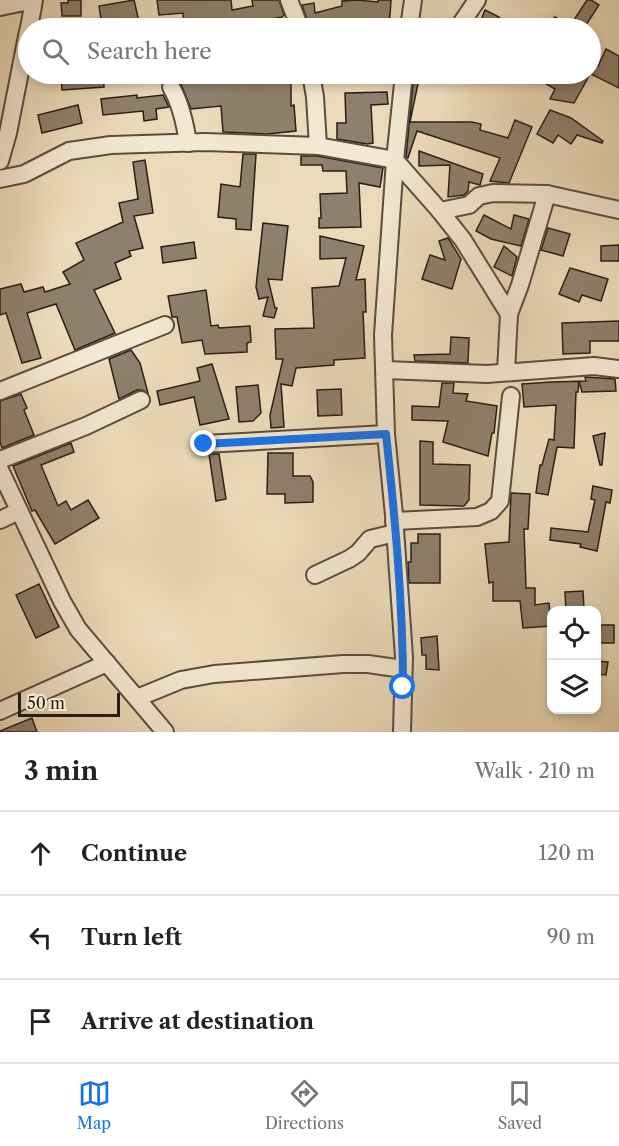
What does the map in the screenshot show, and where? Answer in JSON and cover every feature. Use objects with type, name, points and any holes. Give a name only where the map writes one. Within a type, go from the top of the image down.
[{"type":"street","points":[[0,7],[34,0],[31,18]]},
{"type":"street","points":[[289,0],[296,18]]},
{"type":"street","points":[[410,18],[413,0]]},
{"type":"street","points":[[465,18],[477,0]]},
{"type":"street","points":[[0,161],[4,133],[18,75]]},
{"type":"street","points":[[313,84],[318,146]]},
{"type":"street","points":[[402,732],[403,669],[395,527],[386,434],[384,325],[395,160],[403,84]]},
{"type":"street","points":[[171,87],[186,125],[188,143]]},
{"type":"street","points":[[0,179],[24,174],[69,152],[111,145],[188,143],[318,146],[395,160],[463,240],[508,314]]},
{"type":"street","points":[[440,211],[469,205],[479,196],[493,192],[547,194],[619,210]]},
{"type":"street","points":[[506,372],[508,314],[520,285],[547,194]]},
{"type":"street","points":[[0,392],[165,325]]},
{"type":"street","points":[[385,370],[487,374],[594,366],[619,369]]},
{"type":"street","points":[[315,575],[349,560],[370,539],[395,527],[477,517],[490,511],[500,501],[511,396]]},
{"type":"street","points":[[0,460],[86,426],[141,400]]},
{"type":"street","points":[[204,444],[386,434]]},
{"type":"street","points":[[0,470],[62,601],[78,629],[165,732]]},
{"type":"street","points":[[0,520],[19,511]]},
{"type":"street","points":[[0,711],[107,663]]},
{"type":"street","points":[[136,698],[181,680],[214,674],[343,664],[368,664],[403,669]]},
{"type":"building","points":[[68,0],[81,0],[81,16],[62,16],[61,3],[68,3]]},
{"type":"building","points":[[134,0],[138,18],[101,18],[99,6]]},
{"type":"building","points":[[157,0],[231,0],[232,10],[253,6],[252,0],[279,0],[284,15],[277,18],[183,18],[183,13],[159,15]]},
{"type":"building","points":[[391,0],[390,18],[307,18],[302,5],[314,3],[315,13],[342,6],[342,1]]},
{"type":"building","points":[[587,0],[599,5],[591,18],[575,18]]},
{"type":"building","points":[[485,10],[500,18],[482,18]]},
{"type":"building","points":[[606,49],[619,56],[619,88],[601,79],[601,60]]},
{"type":"building","points":[[62,84],[104,84],[104,87],[62,90]]},
{"type":"building","points":[[181,84],[291,84],[291,106],[294,105],[296,131],[267,134],[223,132],[221,106],[191,109]]},
{"type":"building","points":[[413,84],[418,84],[410,122],[472,122],[481,124],[480,130],[508,138],[515,120],[532,127],[509,183],[490,181],[500,158],[417,131],[408,158],[406,157]]},
{"type":"building","points":[[546,84],[584,84],[574,103],[550,99],[555,89]]},
{"type":"building","points":[[387,92],[388,104],[371,105],[373,143],[337,139],[337,123],[346,123],[345,93]]},
{"type":"building","points":[[137,95],[137,98],[163,95],[169,107],[156,109],[157,119],[144,121],[143,111],[103,115],[101,99]]},
{"type":"building","points":[[78,105],[82,123],[42,133],[38,115]]},
{"type":"building","points":[[550,110],[571,118],[603,141],[602,143],[577,135],[571,144],[558,135],[553,143],[537,134]]},
{"type":"building","points":[[419,151],[483,174],[480,185],[469,182],[468,191],[464,195],[448,197],[450,165],[419,166]]},
{"type":"building","points":[[243,154],[256,154],[251,230],[236,229],[236,219],[218,217],[221,184],[240,187]]},
{"type":"building","points":[[301,156],[317,156],[383,168],[380,187],[359,183],[361,227],[319,228],[320,194],[347,193],[346,171],[323,171],[322,165],[301,165]]},
{"type":"building","points":[[145,160],[153,213],[134,216],[143,248],[129,251],[131,256],[115,263],[121,279],[94,290],[115,333],[75,350],[56,304],[27,313],[41,358],[22,363],[6,313],[0,315],[0,289],[21,284],[24,292],[43,287],[45,292],[70,284],[63,272],[84,260],[76,243],[123,222],[119,203],[138,199],[133,162]]},
{"type":"building","points":[[484,215],[511,229],[514,215],[529,219],[521,246],[491,239],[476,231]]},
{"type":"building","points":[[263,223],[288,226],[282,280],[268,279],[275,308],[277,308],[274,318],[263,316],[268,297],[259,299],[256,287]]},
{"type":"building","points":[[548,228],[570,234],[563,256],[541,250]]},
{"type":"building","points":[[320,236],[364,246],[356,280],[365,279],[366,312],[363,312],[365,358],[334,360],[334,365],[296,368],[292,386],[281,384],[284,427],[271,428],[270,415],[283,359],[276,359],[275,329],[314,328],[312,288],[339,286],[346,258],[320,259]]},
{"type":"building","points":[[448,238],[461,259],[452,289],[422,279],[430,255],[445,260],[439,241]]},
{"type":"building","points":[[194,242],[196,258],[163,263],[161,247]]},
{"type":"building","points":[[619,245],[619,261],[601,261],[601,246]]},
{"type":"building","points":[[504,246],[517,257],[512,276],[494,267]]},
{"type":"building","points":[[570,268],[608,279],[601,301],[582,295],[579,302],[559,294]]},
{"type":"building","points":[[206,290],[211,326],[218,325],[219,328],[250,326],[251,342],[247,343],[247,352],[205,354],[202,340],[182,343],[177,317],[172,317],[168,296]]},
{"type":"building","points":[[619,321],[619,341],[590,341],[590,353],[563,354],[562,323]]},
{"type":"building","points":[[451,337],[469,338],[468,363],[415,361],[414,355],[450,354]]},
{"type":"building","points":[[131,350],[140,363],[148,393],[137,390],[119,399],[109,359]]},
{"type":"building","points":[[212,364],[229,419],[200,425],[194,397],[160,405],[157,391],[200,381],[197,368]]},
{"type":"building","points":[[585,377],[615,379],[616,391],[582,392],[579,381],[586,381]]},
{"type":"building","points":[[579,381],[578,392],[576,392],[574,448],[557,447],[548,495],[536,493],[540,465],[542,465],[549,439],[554,440],[556,405],[524,407],[522,384]]},
{"type":"building","points":[[442,383],[454,383],[453,393],[468,394],[466,401],[497,406],[494,433],[492,433],[488,456],[443,442],[448,421],[412,420],[412,406],[439,407]]},
{"type":"building","points":[[258,385],[261,413],[253,421],[239,422],[236,387]]},
{"type":"building","points":[[341,389],[342,415],[318,416],[317,390]]},
{"type":"building","points":[[21,394],[27,408],[24,410],[34,435],[2,448],[0,401]]},
{"type":"building","points":[[605,433],[602,465],[600,465],[593,436]]},
{"type":"building","points":[[420,441],[433,442],[433,464],[470,465],[469,500],[464,506],[420,505]]},
{"type":"building","points":[[71,443],[74,452],[41,465],[58,506],[66,501],[71,510],[88,500],[99,518],[55,544],[35,510],[32,511],[13,466]]},
{"type":"building","points":[[268,453],[293,453],[293,476],[310,476],[313,482],[313,502],[285,503],[285,494],[267,494]]},
{"type":"building","points":[[209,454],[219,454],[226,499],[216,501]]},
{"type":"building","points":[[593,486],[612,490],[610,503],[606,502],[597,551],[580,547],[581,544],[550,540],[551,528],[588,532],[595,500],[591,499]]},
{"type":"building","points":[[511,493],[530,494],[528,529],[524,529],[526,588],[535,588],[535,605],[549,603],[547,626],[523,628],[520,601],[493,601],[493,582],[489,583],[485,544],[509,542]]},
{"type":"building","points":[[418,534],[440,534],[440,583],[409,583],[408,562],[411,562],[411,543],[418,543]]},
{"type":"building","points":[[39,584],[59,627],[36,638],[16,595]]},
{"type":"building","points":[[583,591],[584,606],[566,606],[565,592]]},
{"type":"building","points":[[601,625],[614,625],[614,643],[601,643]]},
{"type":"building","points":[[437,636],[439,670],[426,669],[426,655],[422,655],[421,638]]},
{"type":"building","points":[[601,661],[608,662],[606,675],[601,674]]},
{"type":"building","points":[[32,718],[37,732],[0,732],[0,731]]},
{"type":"route","points":[[204,444],[386,434],[404,657],[403,687]]}]
